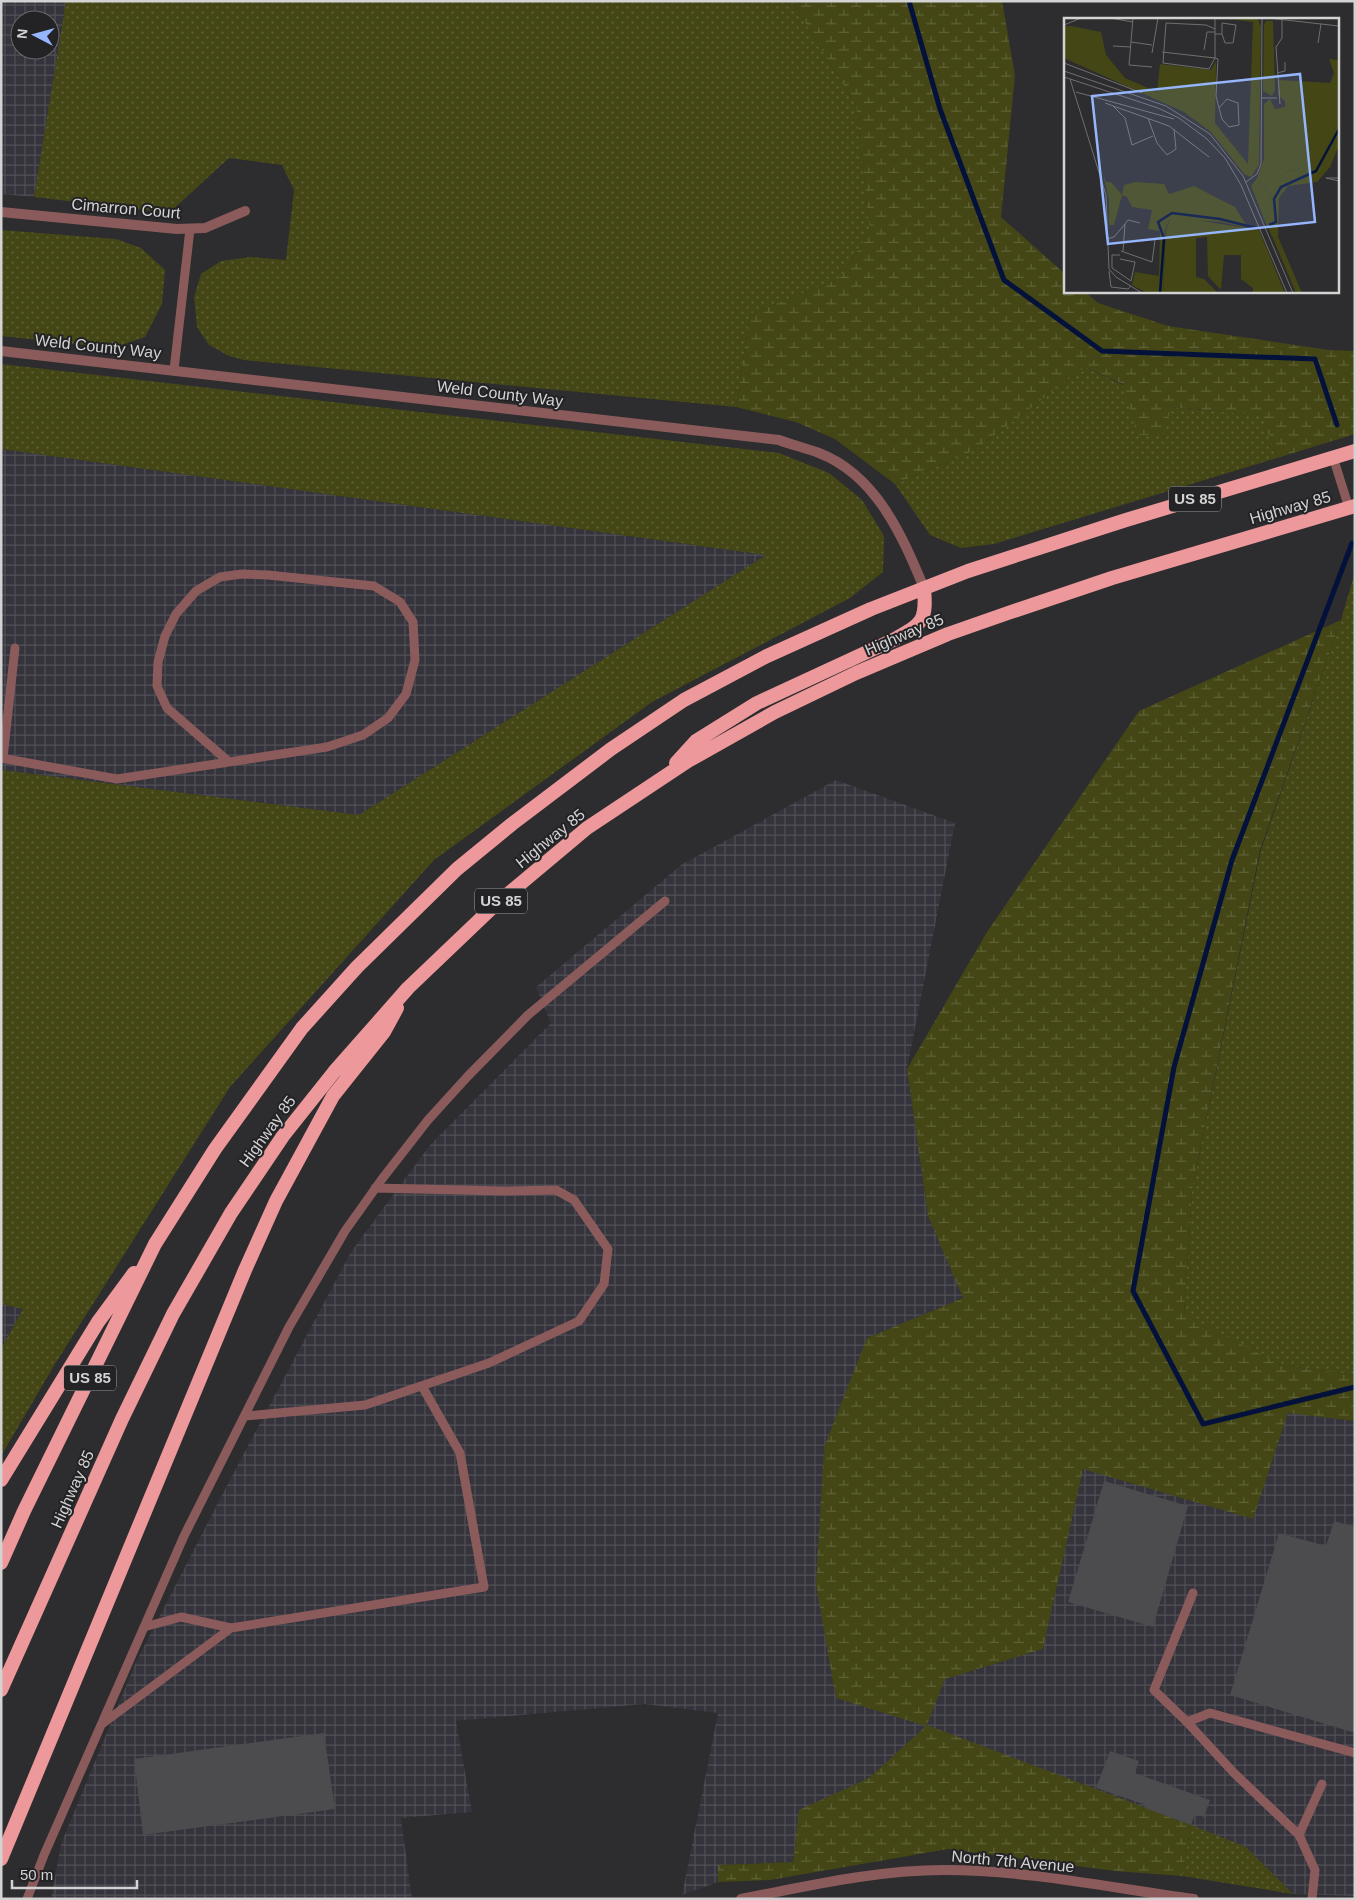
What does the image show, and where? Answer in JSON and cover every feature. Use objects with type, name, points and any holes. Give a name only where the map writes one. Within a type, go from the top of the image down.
[{"type":"highway","name":"Highway 85","points":[[1,1563],[155,1244],[215,1149],[302,1028],[357,966],[457,868],[603,755],[684,700],[768,656],[871,609],[968,571],[1118,522],[1355,451]]},
{"type":"highway","name":"Highway 85","points":[[1,1690],[122,1419],[164,1331],[226,1221],[283,1136],[334,1072],[408,988],[495,905],[587,828],[688,761],[775,712],[856,673],[948,634],[1112,578],[1352,507]]},
{"type":"highway","points":[[664,777],[696,741],[757,703],[893,640],[914,628],[926,608],[924,588]]},
{"type":"highway","points":[[1,1859],[276,1201],[333,1096],[384,1032],[408,988]]},
{"type":"highway","points":[[1,1480],[98,1322],[155,1244]]},
{"type":"street","name":"Cimarron Court","points":[[1,212],[190,229],[204,228],[245,211]]},
{"type":"street","name":"Weld County Way","points":[[1,351],[779,440],[820,453],[844,466],[865,484],[887,511],[905,541],[924,588]]},
{"type":"street","name":"North 7th Avenue","points":[[741,1899],[847,1879],[943,1870],[1011,1873],[1194,1899]]},
{"type":"lane","points":[[174,370],[190,229]]},
{"type":"lane","points":[[1333,458],[1352,507]]},
{"type":"lane","points":[[15,648],[2,758],[117,779],[229,762],[327,747],[363,735],[388,718],[406,694],[416,660],[413,622],[400,602],[374,586],[268,575],[242,574],[220,577],[196,591],[176,614],[165,636],[158,662],[157,686],[167,708],[229,762]]},
{"type":"lane","points":[[27,1899],[44,1855],[184,1536],[289,1327],[345,1231],[375,1188],[428,1120],[468,1076],[528,1015],[665,901]]},
{"type":"lane","points":[[245,1416],[365,1405],[489,1363],[579,1321],[604,1284],[608,1248],[574,1200],[556,1190],[504,1191],[375,1188]]},
{"type":"lane","points":[[144,1627],[181,1617],[231,1628],[484,1587],[460,1453],[422,1386]]},
{"type":"lane","points":[[1193,1593],[1154,1690],[1187,1722],[1234,1773],[1299,1835],[1315,1870],[1312,1899]]},
{"type":"lane","points":[[100,1726],[231,1628]]},
{"type":"lane","points":[[1187,1722],[1210,1713],[1355,1753]]},
{"type":"lane","points":[[1299,1835],[1322,1784]]},
{"type":"shaded area","points":[[1,1],[66,1],[60,38],[60,10],[10,10],[10,60],[56,60],[34,197],[1,194]]},
{"type":"shaded area","points":[[1,449],[766,555],[359,815],[1,770]]},
{"type":"shaded area","points":[[836,780],[955,823],[907,1069],[928,1216],[963,1298],[867,1338],[945,1679],[1043,1649],[1083,1468],[1253,1519],[1288,1412],[1355,1421],[1355,1896],[1293,1894],[1246,1847],[927,1726],[869,1778],[800,1810],[793,1862],[718,1865],[718,1882],[682,1895],[718,1713],[644,1704],[456,1721],[472,1812],[401,1818],[412,1899],[51,1899],[61,1844],[135,1664],[224,1491],[351,1252],[430,1145],[551,1023],[536,987],[681,865]]},
{"type":"shaded area","points":[[1,1304],[23,1309],[1,1349]]},
{"type":"green space","points":[[66,1],[792,1],[856,105],[870,232],[839,279],[750,314],[736,407],[244,360],[229,356],[209,345],[197,327],[194,297],[201,274],[221,261],[251,257],[286,260],[294,190],[282,165],[229,158],[169,213],[34,197],[56,60],[60,60],[60,38]]},
{"type":"green space","points":[[792,1],[1002,1],[1015,75],[1001,217],[1064,273],[1064,292],[1085,292],[1098,303],[1168,326],[1329,350],[1355,351],[1355,434],[1277,458],[1262,415],[1171,407],[1163,435],[1137,435],[1123,384],[1085,367],[975,450],[895,484],[835,439],[796,422],[736,407],[750,314],[839,279],[870,232],[856,105]]},
{"type":"green space","points":[[1,230],[116,239],[141,248],[165,270],[162,304],[145,337],[113,348],[1,336]]},
{"type":"green space","points":[[1,364],[779,453],[829,473],[862,500],[884,536],[883,572],[850,598],[652,702],[434,860],[230,1087],[55,1364],[1,1456],[1,1349],[23,1309],[1,1304],[1,770],[359,815],[766,555],[1,449]]},
{"type":"green space","points":[[1085,367],[1170,407],[1263,415],[1277,458],[994,544],[961,548],[930,535],[895,484],[975,450]]},
{"type":"green space","points":[[1355,572],[1355,1375],[1281,1365],[1184,1315],[1192,1191],[1261,850],[1341,620]]},
{"type":"green space","points":[[1341,620],[1260,850],[1192,1191],[1184,1314],[1281,1365],[1355,1375],[1355,1421],[1288,1413],[1253,1519],[1083,1469],[1043,1649],[945,1679],[927,1725],[1191,1825],[1182,1876],[1115,1871],[948,1849],[770,1880],[718,1882],[718,1865],[793,1862],[799,1810],[869,1778],[926,1726],[836,1698],[816,1585],[824,1447],[867,1338],[963,1298],[928,1216],[907,1069],[987,932],[1139,711]]},
{"type":"green space","points":[[1191,1825],[1246,1847],[1293,1894],[1182,1876]]},
{"type":"building","points":[[1104,1481],[1188,1506],[1153,1627],[1068,1602]]},
{"type":"building","points":[[1334,1521],[1355,1527],[1355,1733],[1230,1695],[1279,1533],[1326,1546]]},
{"type":"building","points":[[324,1733],[335,1809],[143,1835],[134,1759]]},
{"type":"building","points":[[1110,1751],[1139,1761],[1135,1773],[1210,1800],[1204,1817],[1195,1814],[1191,1825],[1145,1808],[1146,1805],[1096,1788]]},
{"type":"waterway","points":[[909,1],[940,109],[1004,280],[1102,351],[1315,359],[1337,425]]},
{"type":"waterway","points":[[1352,543],[1232,860],[1174,1067],[1133,1291],[1203,1424],[1355,1387]]}]
